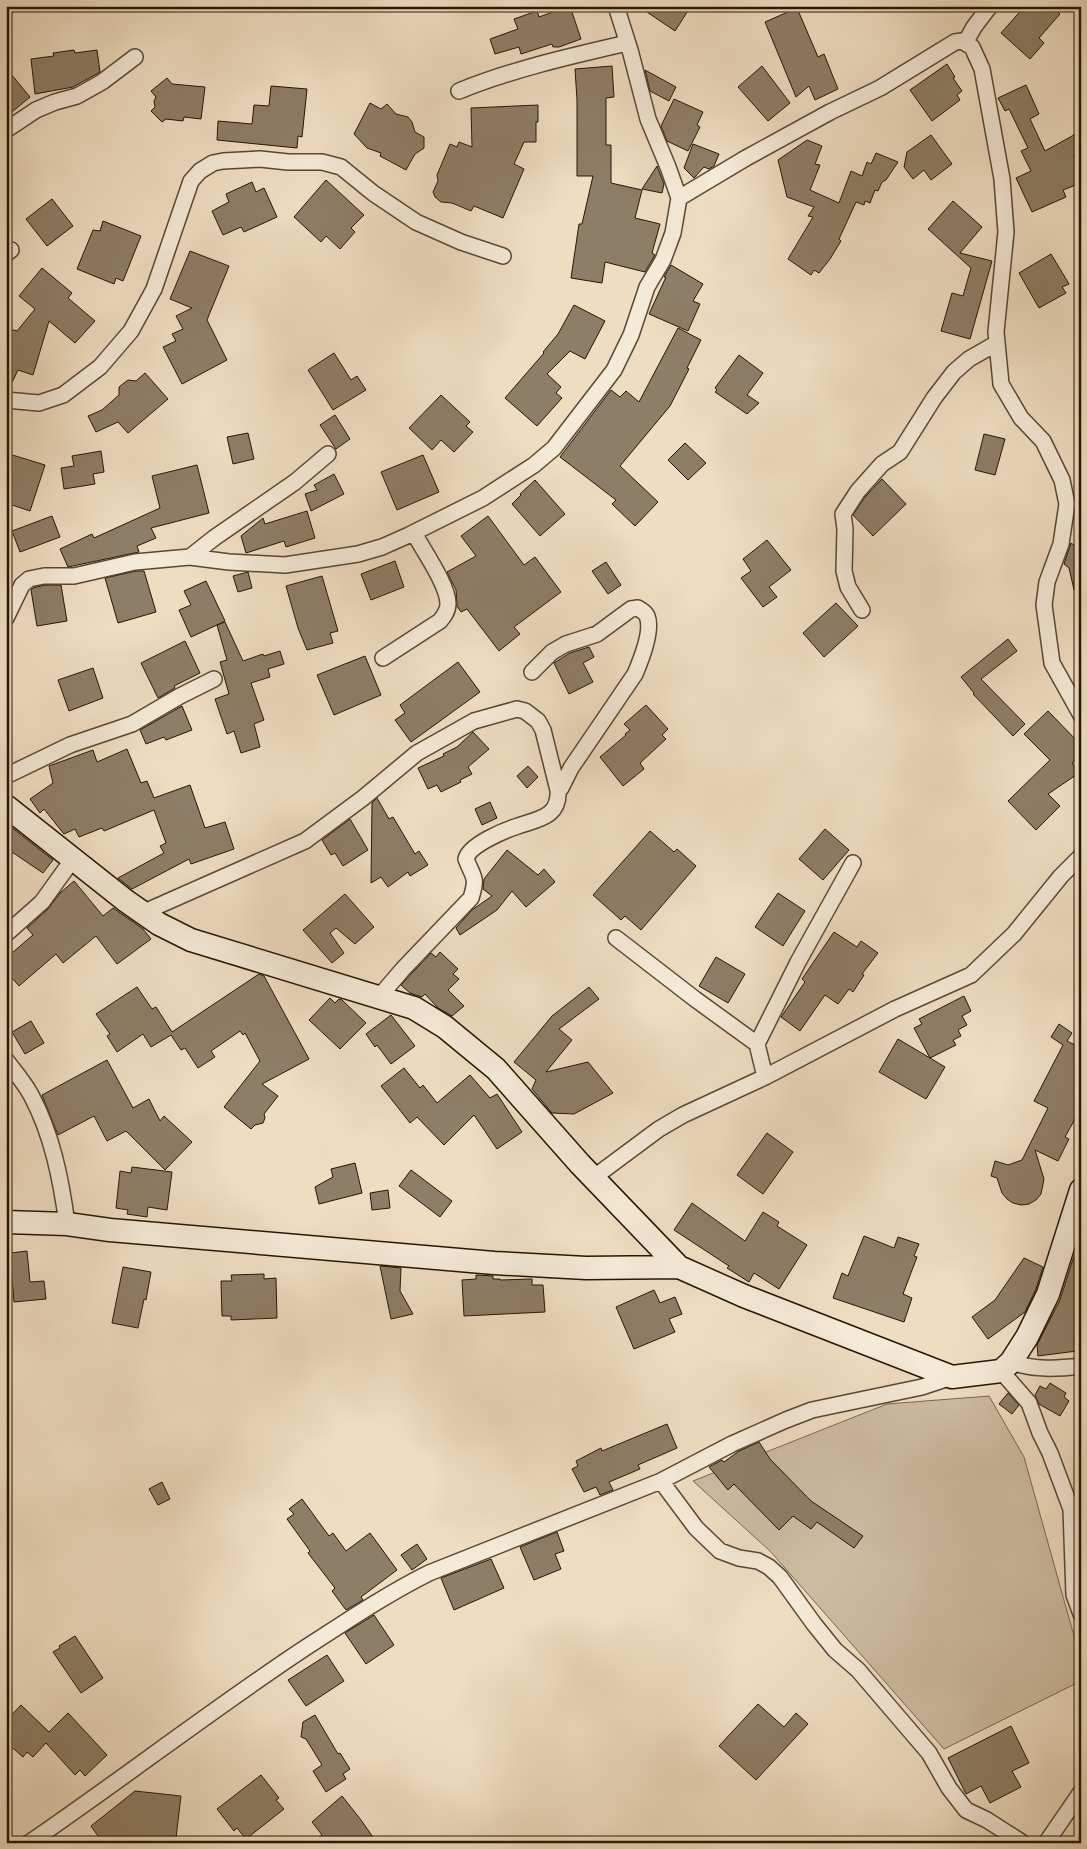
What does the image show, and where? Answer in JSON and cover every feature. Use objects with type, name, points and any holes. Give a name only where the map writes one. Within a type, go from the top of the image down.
[{"type":"street","points":[[6,618],[22,585],[29,579],[44,576],[74,576],[159,558],[190,557],[276,565],[305,563],[358,554],[382,547],[414,533],[482,498],[534,466],[554,448],[614,370],[631,335],[647,287],[663,260],[673,233],[679,198],[648,119],[616,6]]},
{"type":"street","points":[[965,43],[974,27],[990,6]]},
{"type":"street","points":[[679,198],[830,112],[880,88],[947,46],[955,42],[965,43],[972,48],[982,69],[1002,179],[1006,232],[996,332],[1001,384],[1021,418],[1043,441],[1062,480],[1067,504],[1066,512],[1061,544],[1047,582],[1044,606],[1052,663],[1081,715]]},
{"type":"street","points":[[459,91],[483,81],[566,57],[627,43]]},
{"type":"street","points":[[6,130],[36,110],[77,96],[102,82],[135,56]]},
{"type":"street","points":[[6,400],[39,403],[63,395],[100,367],[131,330],[154,289],[191,181],[200,171],[213,163],[260,158],[288,162],[322,162],[341,167],[373,193],[416,222],[449,237],[503,256]]},
{"type":"street","points":[[862,610],[848,587],[844,570],[846,529],[843,514],[858,491],[882,464],[900,452],[934,398],[954,372],[969,359],[997,344]]},
{"type":"street","points":[[190,557],[214,538],[295,482],[328,454]]},
{"type":"street","points":[[383,658],[440,621],[448,607],[444,586],[414,533]]},
{"type":"street","points":[[532,672],[552,652],[566,644],[597,634],[631,609],[638,608],[646,614],[648,630],[641,660],[635,674],[558,790]]},
{"type":"street","points":[[6,776],[70,745],[132,724],[180,696],[214,680]]},
{"type":"street","points":[[142,913],[305,841],[363,798],[417,754],[474,721],[505,711],[517,709],[525,711],[538,721],[543,730],[558,790],[558,800],[548,814],[540,820],[516,826],[477,845],[468,854],[466,859],[475,875],[471,898],[403,969],[379,998]]},
{"type":"street","points":[[6,806],[142,913],[159,924],[191,940],[414,1008],[445,1027],[496,1069],[593,1178],[679,1267],[744,1296],[952,1376]]},
{"type":"street","points":[[593,1178],[659,1129],[683,1115],[764,1077],[895,1009],[971,975],[1014,934],[1081,856]]},
{"type":"street","points":[[6,934],[42,902],[73,859]]},
{"type":"street","points":[[764,1077],[757,1044],[798,962],[853,863]]},
{"type":"street","points":[[616,938],[695,1000],[757,1044]]},
{"type":"street","points":[[6,1060],[30,1093],[48,1132],[58,1171],[67,1224]]},
{"type":"street","points":[[1006,1367],[1027,1337],[1048,1294],[1081,1190]]},
{"type":"street","points":[[6,1222],[67,1224],[129,1232],[494,1263],[586,1268],[679,1267]]},
{"type":"street","points":[[29,1843],[110,1788],[192,1726],[281,1664],[397,1589],[429,1573],[661,1481],[732,1444],[812,1410],[922,1387],[952,1376],[1006,1367],[1023,1366],[1042,1369],[1081,1366]]},
{"type":"street","points":[[1006,1367],[1029,1403],[1071,1509],[1074,1595],[1081,1614]]},
{"type":"street","points":[[661,1481],[696,1528],[716,1547],[730,1555],[758,1561],[769,1566],[835,1650],[858,1670],[929,1753],[949,1788],[966,1810],[991,1822],[1023,1843]]},
{"type":"street","points":[[1046,1843],[1081,1792]]},
{"type":"shaded area","points":[[989,1396],[1024,1457],[1081,1661],[1081,1681],[944,1749],[770,1551],[693,1481],[887,1404]]},
{"type":"building","points":[[570,6],[581,39],[559,47],[553,47],[552,44],[521,54],[519,47],[495,54],[490,39],[518,29],[514,19],[537,11],[539,17]]},
{"type":"building","points":[[638,6],[691,6],[675,31]]},
{"type":"building","points":[[1025,6],[1051,6],[1060,14],[1039,38],[1044,43],[1030,59],[1001,33]]},
{"type":"building","points":[[797,8],[818,57],[824,54],[838,89],[815,100],[809,86],[796,97],[765,22]]},
{"type":"building","points":[[74,50],[75,53],[97,50],[100,72],[73,87],[35,94],[31,59],[54,56],[53,53]]},
{"type":"building","points":[[947,64],[955,77],[953,78],[962,91],[957,95],[960,100],[932,121],[910,90]]},
{"type":"building","points":[[612,66],[614,97],[606,98],[606,145],[611,145],[611,183],[642,190],[635,218],[660,224],[652,253],[655,255],[645,272],[605,262],[602,283],[571,278],[579,224],[582,224],[593,176],[577,176],[575,69]]},
{"type":"building","points":[[762,66],[790,103],[768,121],[738,87]]},
{"type":"building","points":[[6,68],[30,97],[6,117]]},
{"type":"building","points":[[645,70],[676,87],[669,101],[650,91]]},
{"type":"building","points":[[167,78],[172,84],[205,87],[201,119],[184,117],[183,121],[166,119],[162,122],[151,111],[155,107],[154,101],[156,97],[151,91]]},
{"type":"building","points":[[1026,85],[1039,114],[1030,119],[1045,151],[1081,131],[1081,152],[1074,155],[1081,173],[1081,183],[1063,190],[1066,197],[1032,212],[1016,178],[1031,171],[1021,151],[1028,148],[1009,109],[1005,111],[998,98]]},
{"type":"building","points":[[271,86],[307,89],[302,137],[298,136],[297,148],[217,140],[218,121],[252,124],[254,105],[269,106]]},
{"type":"building","points":[[674,99],[703,112],[697,125],[700,127],[688,151],[667,141],[661,126]]},
{"type":"building","points":[[370,103],[381,109],[387,104],[396,114],[408,117],[412,122],[415,132],[424,137],[424,148],[415,154],[406,170],[380,156],[381,153],[367,148],[354,134]]},
{"type":"building","points":[[538,105],[536,142],[524,142],[514,164],[524,169],[503,218],[474,206],[471,211],[452,203],[441,202],[435,197],[433,192],[438,181],[437,175],[450,144],[457,147],[459,142],[472,147],[471,108]]},
{"type":"building","points":[[931,135],[952,164],[931,180],[924,170],[913,179],[904,167],[907,152]]},
{"type":"building","points":[[807,140],[822,146],[815,164],[820,165],[810,190],[839,203],[851,171],[862,176],[867,162],[871,164],[876,153],[898,162],[886,180],[882,182],[878,191],[875,190],[870,203],[865,201],[864,205],[856,202],[839,239],[841,241],[830,259],[819,273],[814,270],[811,275],[788,259],[813,217],[808,216],[814,207],[787,197],[778,160]]},
{"type":"building","points":[[693,144],[719,154],[714,166],[709,169],[704,167],[694,178],[684,168]]},
{"type":"building","points":[[657,166],[664,184],[662,193],[642,189]]},
{"type":"building","points":[[326,180],[364,215],[351,228],[355,232],[340,249],[326,236],[321,242],[294,217]]},
{"type":"building","points":[[252,182],[256,192],[264,188],[277,217],[244,232],[241,227],[223,235],[212,211],[229,202],[226,194]]},
{"type":"building","points":[[52,199],[73,226],[47,246],[26,219]]},
{"type":"building","points":[[953,201],[982,227],[960,253],[992,261],[970,339],[941,331],[952,293],[963,296],[971,268],[928,229]]},
{"type":"building","points":[[103,221],[141,236],[123,281],[116,278],[114,284],[77,269],[93,230],[100,231]]},
{"type":"building","points":[[190,251],[229,266],[207,320],[227,360],[182,384],[163,347],[176,341],[172,334],[183,329],[176,316],[192,308],[170,299]]},
{"type":"building","points":[[1051,254],[1069,284],[1062,287],[1066,293],[1039,308],[1019,273]]},
{"type":"building","points":[[671,265],[703,284],[693,301],[700,304],[688,331],[649,314]]},
{"type":"building","points":[[42,268],[72,293],[68,298],[95,321],[75,343],[49,321],[33,375],[18,370],[8,391],[6,391],[6,328],[17,331],[35,309],[19,296]]},
{"type":"building","points":[[574,305],[605,321],[585,359],[570,351],[547,374],[561,387],[556,393],[562,398],[537,426],[505,398],[544,353],[558,334]]},
{"type":"building","points":[[678,328],[701,340],[687,368],[689,369],[670,406],[620,466],[658,502],[635,526],[612,504],[616,500],[560,457],[611,390],[620,397],[626,391],[639,402]]},
{"type":"building","points":[[334,353],[351,380],[357,376],[366,390],[333,410],[308,370]]},
{"type":"building","points":[[739,355],[763,373],[747,395],[759,403],[747,414],[715,392],[717,390],[715,388]]},
{"type":"building","points":[[145,373],[168,399],[128,433],[118,422],[96,432],[88,416],[102,410],[119,395],[119,387],[128,380],[136,381]]},
{"type":"building","points":[[441,395],[470,422],[466,426],[473,432],[454,452],[441,440],[432,450],[409,428]]},
{"type":"building","points":[[335,415],[350,439],[336,449],[320,425]]},
{"type":"building","points":[[248,433],[254,459],[233,464],[227,437]]},
{"type":"building","points":[[984,434],[1005,439],[995,475],[975,470]]},
{"type":"building","points":[[685,443],[706,463],[688,480],[668,460]]},
{"type":"building","points":[[101,451],[104,472],[93,474],[95,484],[64,489],[61,468],[74,466],[72,456]]},
{"type":"building","points":[[6,453],[45,465],[30,511],[6,503]]},
{"type":"building","points":[[423,455],[439,492],[397,510],[381,472]]},
{"type":"building","points":[[197,465],[209,513],[151,528],[156,538],[137,546],[139,552],[68,567],[60,549],[92,534],[94,538],[160,508],[152,476]]},
{"type":"building","points":[[334,474],[344,494],[311,511],[305,494],[317,490],[314,485]]},
{"type":"building","points":[[882,479],[906,504],[873,536],[853,515],[865,497]]},
{"type":"building","points":[[535,480],[565,514],[540,536],[512,504]]},
{"type":"building","points":[[307,511],[315,538],[286,547],[284,541],[246,553],[241,536],[263,518],[265,524]]},
{"type":"building","points":[[52,516],[60,537],[20,552],[12,531]]},
{"type":"building","points":[[488,516],[524,565],[535,557],[561,592],[514,627],[520,634],[499,651],[467,609],[461,612],[457,606],[456,590],[447,572],[476,556],[461,536]]},
{"type":"building","points":[[767,540],[791,570],[769,587],[777,597],[763,607],[741,578],[751,571],[743,559]]},
{"type":"building","points":[[1071,543],[1081,550],[1081,590],[1074,590],[1069,568],[1064,564]]},
{"type":"building","points":[[395,561],[404,587],[371,600],[361,574]]},
{"type":"building","points":[[606,562],[621,585],[608,594],[592,571]]},
{"type":"building","points":[[144,571],[156,612],[118,623],[105,578]]},
{"type":"building","points":[[248,572],[252,588],[238,592],[233,576]]},
{"type":"building","points":[[322,576],[338,631],[330,633],[333,643],[307,650],[298,628],[286,586]]},
{"type":"building","points":[[206,581],[225,621],[191,637],[179,610],[191,605],[184,591]]},
{"type":"building","points":[[45,585],[61,585],[67,621],[37,626],[31,590]]},
{"type":"building","points":[[836,603],[858,626],[824,657],[803,633]]},
{"type":"building","points":[[225,622],[243,661],[263,654],[264,656],[280,651],[284,664],[268,669],[270,677],[251,683],[264,720],[254,724],[260,747],[241,753],[234,731],[227,734],[215,699],[229,694],[220,662],[227,660],[217,625]]},
{"type":"building","points":[[1008,639],[1017,651],[981,679],[1025,724],[1013,736],[973,694],[961,677]]},
{"type":"building","points":[[185,641],[200,673],[174,686],[175,688],[158,698],[141,663]]},
{"type":"building","points":[[589,647],[594,657],[583,663],[593,682],[569,694],[554,663],[570,653]]},
{"type":"building","points":[[365,656],[381,695],[334,715],[317,675]]},
{"type":"building","points":[[458,662],[480,692],[411,742],[395,720],[405,713],[400,705]]},
{"type":"building","points":[[93,668],[103,698],[69,711],[58,680]]},
{"type":"building","points":[[646,705],[668,729],[662,735],[666,739],[640,763],[644,769],[623,786],[600,757],[626,735],[630,730],[624,724]]},
{"type":"building","points":[[182,706],[192,730],[166,740],[164,737],[146,744],[140,730]]},
{"type":"building","points":[[1048,711],[1081,745],[1081,754],[1072,763],[1079,773],[1048,794],[1060,806],[1036,830],[1008,801],[1050,760],[1024,734]]},
{"type":"building","points":[[473,732],[489,749],[468,767],[472,774],[441,792],[437,785],[428,789],[418,768],[444,756],[443,754],[457,747]]},
{"type":"building","points":[[127,749],[141,783],[147,781],[154,798],[190,785],[205,828],[225,822],[234,849],[191,864],[189,859],[132,889],[118,878],[164,853],[160,846],[166,843],[154,810],[104,831],[102,828],[79,837],[75,829],[64,834],[44,809],[40,813],[30,799],[53,783],[49,766],[93,750],[97,762]]},
{"type":"building","points":[[528,766],[538,777],[527,788],[517,776]]},
{"type":"building","points":[[377,798],[389,819],[393,817],[415,854],[419,851],[428,865],[410,876],[408,872],[388,887],[381,877],[371,883],[372,803]]},
{"type":"building","points":[[490,802],[497,818],[482,825],[475,809]]},
{"type":"building","points":[[350,819],[368,850],[343,866],[335,853],[331,855],[322,840]]},
{"type":"building","points":[[6,823],[53,860],[43,873],[6,848]]},
{"type":"building","points":[[825,829],[849,850],[823,880],[799,859]]},
{"type":"building","points":[[650,831],[674,852],[677,849],[696,866],[641,930],[625,916],[621,920],[593,895]]},
{"type":"building","points":[[507,850],[538,875],[544,869],[555,882],[526,907],[512,891],[497,910],[460,935],[456,928],[472,910],[492,896],[483,889],[484,879]]},
{"type":"building","points":[[74,881],[103,916],[113,908],[143,929],[151,939],[117,964],[96,936],[63,963],[56,954],[19,986],[6,971],[6,958],[33,935],[27,928]]},
{"type":"building","points":[[778,893],[805,911],[783,946],[755,927]]},
{"type":"building","points":[[345,894],[374,927],[355,944],[336,928],[330,933],[344,953],[332,963],[303,930]]},
{"type":"building","points":[[834,932],[857,947],[861,941],[878,953],[862,974],[864,975],[853,992],[849,989],[838,1004],[825,995],[800,1031],[781,1017],[805,982],[802,979]]},
{"type":"building","points":[[440,952],[458,969],[453,974],[459,979],[448,990],[464,1006],[452,1016],[438,1008],[425,994],[422,997],[410,993],[401,985],[431,953],[436,957]]},
{"type":"building","points":[[716,957],[745,974],[728,1003],[699,986]]},
{"type":"building","points":[[259,974],[264,976],[309,1059],[262,1084],[278,1096],[264,1114],[263,1123],[255,1125],[251,1129],[224,1107],[260,1061],[245,1033],[243,1035],[240,1031],[211,1051],[215,1057],[198,1068],[185,1048],[181,1050],[171,1035],[151,1047],[143,1034],[117,1052],[107,1036],[110,1034],[96,1014],[137,987],[152,1009],[156,1007],[172,1032]]},
{"type":"building","points":[[589,987],[599,999],[559,1029],[572,1040],[546,1072],[588,1062],[613,1093],[574,1114],[552,1113],[532,1089],[536,1080],[514,1062],[552,1016]]},
{"type":"building","points":[[964,996],[971,1011],[962,1016],[967,1025],[958,1030],[961,1036],[953,1040],[956,1045],[930,1058],[914,1028],[922,1024],[919,1019]]},
{"type":"building","points":[[330,998],[335,1003],[339,999],[342,1000],[366,1023],[340,1049],[309,1020]]},
{"type":"building","points":[[391,1015],[415,1046],[391,1064],[366,1034]]},
{"type":"building","points":[[31,1021],[44,1043],[25,1054],[12,1032]]},
{"type":"building","points":[[1059,1024],[1072,1033],[1067,1041],[1081,1048],[1081,1108],[1065,1137],[1069,1139],[1058,1161],[1035,1150],[1044,1179],[1041,1194],[1029,1204],[1021,1205],[1007,1199],[1002,1193],[997,1178],[991,1176],[995,1161],[1008,1165],[1022,1160],[1048,1108],[1034,1101],[1063,1045],[1051,1037]]},
{"type":"building","points":[[898,1039],[945,1067],[926,1099],[879,1072]]},
{"type":"building","points":[[107,1060],[133,1108],[149,1099],[160,1121],[164,1116],[192,1142],[165,1170],[126,1131],[107,1141],[94,1116],[58,1135],[42,1095]]},
{"type":"building","points":[[404,1068],[420,1088],[423,1085],[437,1103],[470,1075],[490,1098],[497,1094],[522,1132],[497,1149],[474,1115],[444,1145],[417,1117],[410,1123],[381,1086]]},
{"type":"building","points":[[767,1133],[793,1152],[763,1194],[737,1175]]},
{"type":"building","points":[[355,1163],[362,1193],[319,1204],[315,1187],[333,1177],[331,1169]]},
{"type":"building","points":[[132,1167],[172,1172],[167,1210],[148,1207],[147,1217],[127,1214],[128,1210],[116,1208],[120,1171],[131,1173]]},
{"type":"building","points":[[411,1170],[452,1201],[440,1217],[399,1186]]},
{"type":"building","points":[[388,1190],[390,1208],[372,1210],[370,1193]]},
{"type":"building","points":[[692,1203],[745,1241],[763,1212],[779,1222],[777,1226],[807,1245],[779,1289],[754,1273],[749,1282],[727,1268],[729,1266],[674,1230]]},
{"type":"building","points":[[864,1236],[894,1248],[898,1237],[919,1244],[914,1256],[917,1257],[903,1294],[912,1298],[904,1322],[833,1298],[842,1273],[848,1276]]},
{"type":"building","points":[[1081,1243],[1081,1325],[1075,1336],[1077,1351],[1038,1356],[1037,1345],[1060,1300],[1073,1259]]},
{"type":"building","points":[[27,1251],[30,1282],[44,1281],[46,1299],[14,1302],[10,1253]]},
{"type":"building","points":[[1024,1258],[1043,1267],[1036,1289],[1025,1312],[988,1339],[972,1317],[995,1300]]},
{"type":"building","points":[[380,1266],[401,1268],[400,1291],[413,1314],[391,1319]]},
{"type":"building","points":[[123,1267],[151,1272],[138,1328],[112,1323]]},
{"type":"building","points":[[264,1274],[264,1279],[276,1278],[277,1318],[231,1320],[231,1316],[222,1316],[221,1281],[232,1281],[231,1275]]},
{"type":"building","points":[[476,1275],[493,1276],[493,1279],[500,1280],[532,1279],[532,1285],[543,1285],[545,1312],[464,1316],[462,1280],[476,1279]]},
{"type":"building","points":[[654,1290],[660,1303],[675,1297],[682,1314],[669,1319],[675,1332],[634,1349],[616,1307]]},
{"type":"building","points":[[1050,1383],[1066,1393],[1064,1397],[1069,1401],[1060,1416],[1039,1404],[1035,1395],[1040,1386],[1046,1389]]},
{"type":"building","points":[[1008,1393],[1019,1405],[1012,1414],[999,1404]]},
{"type":"building","points":[[667,1424],[677,1448],[638,1465],[640,1469],[609,1482],[613,1490],[600,1495],[596,1487],[584,1492],[572,1469],[578,1466],[576,1461],[601,1448],[602,1451]]},
{"type":"building","points":[[759,1442],[770,1459],[811,1501],[863,1536],[854,1548],[817,1522],[811,1529],[793,1516],[779,1530],[734,1484],[728,1490],[709,1467],[722,1460],[724,1462],[739,1451]]},
{"type":"building","points":[[162,1482],[170,1499],[158,1505],[149,1489]]},
{"type":"building","points":[[302,1499],[329,1536],[333,1533],[346,1551],[370,1533],[397,1570],[361,1597],[363,1600],[346,1610],[332,1591],[335,1588],[308,1553],[310,1551],[287,1519],[294,1514],[289,1509]]},
{"type":"building","points":[[557,1532],[564,1551],[555,1554],[561,1569],[534,1580],[520,1547]]},
{"type":"building","points":[[417,1544],[427,1559],[412,1570],[401,1555]]},
{"type":"building","points":[[491,1559],[504,1588],[454,1610],[441,1578]]},
{"type":"building","points":[[374,1615],[394,1645],[366,1664],[345,1633]]},
{"type":"building","points":[[75,1636],[103,1678],[81,1693],[53,1652]]},
{"type":"building","points":[[327,1655],[344,1681],[306,1706],[288,1680]]},
{"type":"building","points":[[758,1704],[784,1727],[796,1713],[808,1724],[756,1780],[719,1746]]},
{"type":"building","points":[[21,1705],[49,1732],[68,1713],[107,1755],[85,1776],[80,1770],[75,1775],[46,1743],[33,1757],[27,1752],[23,1757],[6,1742],[6,1721]]},
{"type":"building","points":[[315,1715],[338,1754],[340,1753],[350,1769],[343,1774],[346,1779],[326,1792],[313,1771],[322,1765],[306,1739],[301,1737],[303,1722]]},
{"type":"building","points":[[1011,1726],[1029,1763],[1012,1771],[1021,1787],[990,1803],[981,1786],[966,1794],[948,1758]]},
{"type":"building","points":[[261,1775],[279,1798],[276,1800],[284,1809],[246,1839],[237,1828],[234,1831],[217,1809]]},
{"type":"building","points":[[135,1791],[181,1796],[176,1838],[171,1837],[171,1843],[103,1843],[91,1826]]},
{"type":"building","points":[[342,1796],[377,1843],[312,1843],[322,1835],[312,1822]]}]
